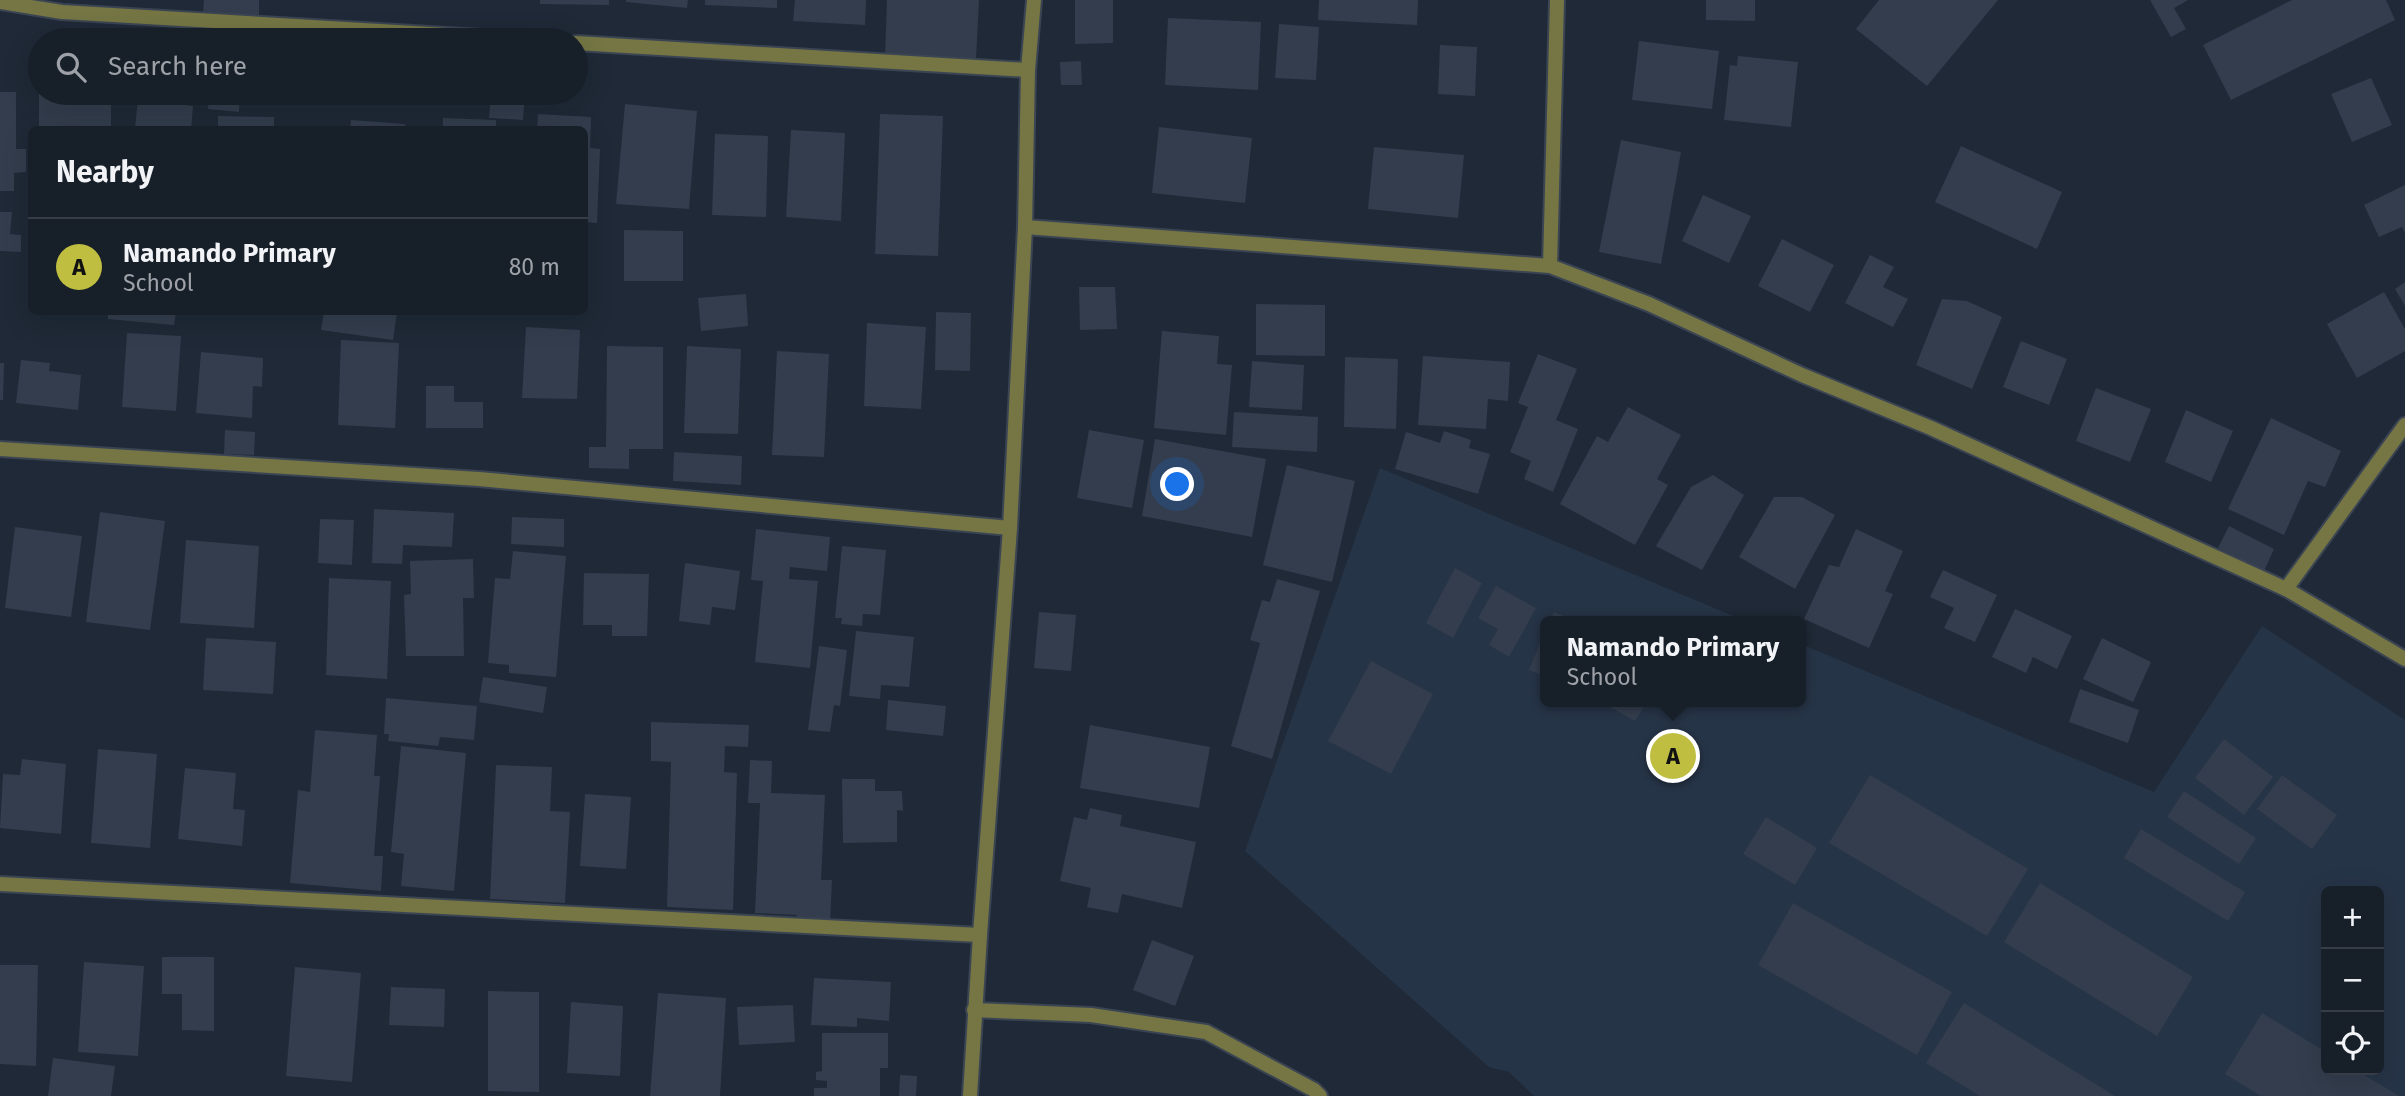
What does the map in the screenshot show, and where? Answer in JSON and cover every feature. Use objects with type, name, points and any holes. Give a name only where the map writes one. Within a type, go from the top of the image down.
[{"type":"street","points":[[971,1096],[1010,528],[1025,227],[1028,71],[1034,0]]},
{"type":"street","points":[[1550,266],[1557,0]]},
{"type":"street","points":[[0,2],[367,28]]},
{"type":"street","points":[[588,44],[1028,71]]},
{"type":"street","points":[[1025,227],[1550,266],[1649,304],[1802,375],[1943,434],[2286,589],[2405,659]]},
{"type":"street","points":[[2286,589],[2405,425]]},
{"type":"street","points":[[0,449],[479,479],[1010,528]]},
{"type":"street","points":[[0,884],[980,935]]},
{"type":"street","points":[[975,1010],[1091,1015],[1206,1032],[1314,1090],[1320,1096]]},
{"type":"shaded area","points":[[1380,468],[1733,616],[1540,616],[1540,707],[1806,707],[1806,646],[2154,792],[2262,626],[2405,720],[2405,1096],[1534,1096],[1509,1072],[1489,1067],[1245,851]]},
{"type":"building","points":[[204,0],[259,0],[259,15],[203,13]]},
{"type":"building","points":[[540,0],[609,0],[609,5],[540,4]]},
{"type":"building","points":[[626,0],[688,0],[687,8]]},
{"type":"building","points":[[705,0],[777,0],[777,8],[705,5]]},
{"type":"building","points":[[795,0],[866,0],[865,25],[793,21]]},
{"type":"building","points":[[887,0],[979,0],[976,59],[885,56]]},
{"type":"building","points":[[1075,0],[1113,0],[1113,43],[1075,44]]},
{"type":"building","points":[[1319,0],[1418,0],[1417,25],[1318,20]]},
{"type":"building","points":[[1706,0],[1755,0],[1755,21],[1706,20]]},
{"type":"building","points":[[1879,0],[1998,0],[1927,86],[1856,29]]},
{"type":"building","points":[[2150,0],[2188,0],[2174,8],[2186,29],[2171,37]]},
{"type":"building","points":[[2292,0],[2386,0],[2395,20],[2231,100],[2203,45]]},
{"type":"building","points":[[1168,18],[1261,22],[1258,90],[1165,85]]},
{"type":"building","points":[[1279,24],[1319,27],[1316,80],[1275,78]]},
{"type":"building","points":[[1639,41],[1719,51],[1712,109],[1632,100]]},
{"type":"building","points":[[1440,45],[1477,47],[1475,96],[1438,94]]},
{"type":"building","points":[[1738,56],[1798,62],[1791,127],[1724,120],[1730,65],[1737,66]]},
{"type":"building","points":[[1081,61],[1082,85],[1061,85],[1060,62]]},
{"type":"building","points":[[2371,78],[2392,125],[2352,142],[2331,94]]},
{"type":"building","points":[[0,92],[16,92],[16,149],[26,149],[26,172],[14,173],[14,191],[0,191]]},
{"type":"building","points":[[625,104],[697,111],[689,209],[616,204]]},
{"type":"building","points":[[39,105],[111,105],[111,126],[39,126]]},
{"type":"building","points":[[137,105],[193,106],[191,126],[135,126]]},
{"type":"building","points":[[208,105],[239,105],[239,112],[208,109]]},
{"type":"building","points":[[490,105],[524,105],[523,120],[489,118]]},
{"type":"building","points":[[538,114],[591,117],[590,148],[600,149],[597,223],[588,222],[588,126],[537,126]]},
{"type":"building","points":[[880,114],[943,116],[938,256],[875,254]]},
{"type":"building","points":[[218,116],[274,117],[274,126],[218,126]]},
{"type":"building","points":[[443,118],[496,120],[496,126],[443,126]]},
{"type":"building","points":[[351,120],[405,124],[405,126],[350,126]]},
{"type":"building","points":[[1159,127],[1252,138],[1245,203],[1152,193]]},
{"type":"building","points":[[791,130],[845,133],[841,221],[786,217]]},
{"type":"building","points":[[715,134],[768,136],[766,217],[712,215]]},
{"type":"building","points":[[1621,140],[1681,152],[1661,264],[1599,252]]},
{"type":"building","points":[[1961,146],[2062,192],[2037,249],[1935,202]]},
{"type":"building","points":[[1374,147],[1464,155],[1458,218],[1368,209]]},
{"type":"building","points":[[2405,185],[2405,233],[2402,227],[2379,237],[2364,205]]},
{"type":"building","points":[[1703,195],[1751,216],[1729,263],[1682,241]]},
{"type":"building","points":[[0,212],[12,212],[10,234],[21,235],[21,252],[0,251]]},
{"type":"building","points":[[624,230],[683,231],[683,281],[624,281]]},
{"type":"building","points":[[1782,239],[1834,265],[1810,312],[1758,286]]},
{"type":"building","points":[[1870,255],[1894,267],[1883,287],[1908,299],[1893,327],[1845,303]]},
{"type":"building","points":[[2405,282],[2405,306],[2395,289]]},
{"type":"building","points":[[1079,287],[1115,287],[1117,329],[1080,330]]},
{"type":"building","points":[[2384,292],[2405,329],[2405,351],[2357,378],[2327,324]]},
{"type":"building","points":[[746,294],[748,326],[701,331],[698,298]]},
{"type":"building","points":[[1942,299],[1967,301],[2002,317],[1972,389],[1916,365]]},
{"type":"building","points":[[1256,304],[1325,305],[1325,356],[1256,355]]},
{"type":"building","points":[[936,312],[971,313],[970,371],[935,370]]},
{"type":"building","points":[[108,315],[176,315],[174,325],[108,319]]},
{"type":"building","points":[[324,315],[397,315],[393,340],[321,330]]},
{"type":"building","points":[[867,323],[926,327],[921,409],[864,406]]},
{"type":"building","points":[[526,327],[580,330],[577,399],[522,398]]},
{"type":"building","points":[[1162,331],[1219,336],[1217,364],[1232,365],[1226,435],[1154,428]]},
{"type":"building","points":[[127,333],[181,336],[176,411],[122,407]]},
{"type":"building","points":[[341,340],[399,343],[395,428],[338,425]]},
{"type":"building","points":[[2021,341],[2067,359],[2049,405],[2003,387]]},
{"type":"building","points":[[607,346],[663,347],[663,449],[629,449],[629,469],[589,468],[589,447],[606,447]]},
{"type":"building","points":[[687,346],[741,349],[738,434],[684,433]]},
{"type":"building","points":[[777,351],[829,354],[824,457],[772,455]]},
{"type":"building","points":[[201,352],[263,358],[262,387],[253,386],[252,418],[196,413]]},
{"type":"building","points":[[1538,354],[1577,369],[1556,420],[1578,429],[1553,492],[1524,479],[1531,461],[1510,452],[1528,407],[1518,403]]},
{"type":"building","points":[[1423,356],[1510,362],[1508,401],[1488,399],[1486,429],[1418,425]]},
{"type":"building","points":[[1345,357],[1398,359],[1396,429],[1344,427]]},
{"type":"building","points":[[21,360],[50,363],[49,371],[81,375],[78,410],[16,403]]},
{"type":"building","points":[[1252,361],[1304,365],[1302,410],[1249,407]]},
{"type":"building","points":[[0,363],[4,363],[3,400],[0,400]]},
{"type":"building","points":[[426,386],[454,386],[454,402],[483,402],[483,428],[426,428]]},
{"type":"building","points":[[2096,388],[2151,409],[2130,462],[2076,441]]},
{"type":"building","points":[[1628,407],[1681,435],[1657,479],[1668,485],[1635,545],[1560,504],[1597,436],[1608,442]]},
{"type":"building","points":[[2186,410],[2233,431],[2211,482],[2165,462]]},
{"type":"building","points":[[1234,412],[1318,417],[1317,452],[1232,447]]},
{"type":"building","points":[[2271,418],[2341,451],[2325,487],[2308,481],[2284,535],[2228,509]]},
{"type":"building","points":[[225,430],[255,432],[254,455],[224,454]]},
{"type":"building","points":[[1089,430],[1144,440],[1132,508],[1077,498]]},
{"type":"building","points":[[1444,431],[1471,440],[1469,448],[1490,454],[1478,494],[1395,469],[1406,432],[1440,443]]},
{"type":"building","points":[[1155,439],[1266,459],[1252,537],[1142,516]]},
{"type":"building","points":[[674,452],[742,456],[741,485],[673,481]]},
{"type":"building","points":[[1287,465],[1355,481],[1332,582],[1263,565]]},
{"type":"building","points":[[1713,475],[1744,495],[1702,570],[1656,546],[1691,487]]},
{"type":"building","points":[[1774,497],[1802,497],[1835,515],[1795,589],[1739,557]]},
{"type":"building","points":[[374,509],[454,513],[452,547],[403,545],[402,564],[372,563]]},
{"type":"building","points":[[100,512],[165,521],[150,630],[86,622]]},
{"type":"building","points":[[512,517],[564,519],[564,547],[511,544]]},
{"type":"building","points":[[320,519],[354,520],[352,565],[318,563]]},
{"type":"building","points":[[2229,526],[2274,549],[2264,571],[2218,548]]},
{"type":"building","points":[[15,527],[82,536],[71,617],[5,608]]},
{"type":"building","points":[[756,529],[830,537],[827,571],[790,567],[789,579],[818,581],[810,668],[755,662],[763,581],[751,580]]},
{"type":"building","points":[[1856,529],[1903,551],[1885,591],[1893,594],[1869,648],[1806,620],[1829,565],[1839,567]]},
{"type":"building","points":[[186,540],[259,546],[254,628],[180,623]]},
{"type":"building","points":[[842,546],[886,550],[880,615],[863,614],[862,626],[841,624],[842,618],[835,618]]},
{"type":"building","points":[[513,551],[566,556],[556,677],[509,673],[509,665],[488,663],[495,578],[510,579]]},
{"type":"building","points":[[473,559],[474,598],[463,598],[464,656],[406,656],[404,595],[411,594],[410,561]]},
{"type":"building","points":[[685,563],[740,571],[735,610],[712,607],[710,625],[679,621]]},
{"type":"building","points":[[1455,568],[1482,583],[1453,638],[1426,623]]},
{"type":"building","points":[[1943,570],[1997,595],[1975,642],[1944,628],[1954,608],[1930,597]]},
{"type":"building","points":[[584,573],[649,574],[647,636],[612,636],[612,625],[583,625]]},
{"type":"building","points":[[329,578],[391,581],[387,679],[326,675]]},
{"type":"building","points":[[1277,579],[1320,591],[1272,759],[1231,746],[1260,643],[1250,640],[1262,600],[1270,602]]},
{"type":"building","points":[[1496,586],[1536,608],[1509,657],[1489,645],[1498,629],[1478,618]]},
{"type":"building","points":[[2015,609],[2072,636],[2057,669],[2033,657],[2026,673],[1992,657]]},
{"type":"building","points":[[1039,612],[1076,615],[1071,671],[1034,668]]},
{"type":"building","points":[[856,631],[914,637],[909,687],[881,685],[880,699],[849,696]]},
{"type":"building","points":[[206,638],[276,642],[273,694],[203,690]]},
{"type":"building","points":[[2102,638],[2151,662],[2133,702],[2083,679]]},
{"type":"building","points":[[1540,643],[1540,674],[1529,670]]},
{"type":"building","points":[[819,646],[847,650],[840,706],[834,705],[830,732],[808,730]]},
{"type":"building","points":[[1371,661],[1433,694],[1391,774],[1328,741]]},
{"type":"building","points":[[483,677],[547,687],[543,713],[479,702]]},
{"type":"building","points":[[2080,689],[2139,710],[2128,743],[2069,722]]},
{"type":"building","points":[[386,698],[477,706],[474,740],[440,737],[438,746],[388,741],[389,734],[384,734]]},
{"type":"building","points":[[888,700],[946,706],[943,736],[886,730]]},
{"type":"building","points":[[1610,707],[1644,707],[1635,721]]},
{"type":"building","points":[[651,722],[749,725],[748,747],[725,746],[724,772],[737,773],[733,910],[667,907],[671,762],[651,761]]},
{"type":"building","points":[[1090,725],[1210,747],[1199,808],[1080,788]]},
{"type":"building","points":[[315,730],[377,735],[374,776],[380,776],[374,856],[383,856],[381,891],[290,883],[298,790],[310,792]]},
{"type":"building","points":[[2224,739],[2273,777],[2244,815],[2195,778]]},
{"type":"building","points":[[401,746],[466,753],[454,891],[401,886],[404,854],[391,852]]},
{"type":"building","points":[[98,749],[157,754],[150,848],[91,843]]},
{"type":"building","points":[[22,759],[66,764],[61,834],[0,828],[3,774],[20,775]]},
{"type":"building","points":[[750,760],[772,761],[771,793],[825,795],[821,880],[832,880],[830,923],[796,921],[797,915],[755,913],[760,803],[748,803]]},
{"type":"building","points":[[496,765],[552,767],[550,811],[570,812],[565,903],[490,899]]},
{"type":"building","points":[[185,768],[236,773],[233,809],[245,810],[242,846],[178,839]]},
{"type":"building","points":[[1870,775],[2028,869],[1987,936],[1829,843]]},
{"type":"building","points":[[2282,775],[2337,815],[2312,849],[2257,809]]},
{"type":"building","points":[[842,779],[875,779],[875,791],[902,791],[903,811],[897,810],[897,842],[843,843]]},
{"type":"building","points":[[2184,791],[2256,838],[2239,864],[2167,817]]},
{"type":"building","points":[[585,794],[631,797],[626,869],[580,866]]},
{"type":"building","points":[[1090,808],[1122,815],[1120,826],[1196,842],[1182,908],[1122,894],[1118,913],[1087,907],[1091,888],[1060,881],[1074,817],[1087,820]]},
{"type":"building","points":[[1766,817],[1817,848],[1795,885],[1743,854]]},
{"type":"building","points":[[2141,829],[2245,892],[2228,921],[2124,858]]},
{"type":"building","points":[[2040,883],[2193,977],[2157,1036],[2004,942]]},
{"type":"building","points":[[1793,903],[1952,992],[1917,1055],[1758,965]]},
{"type":"building","points":[[1152,940],[1194,956],[1175,1006],[1133,990]]},
{"type":"building","points":[[162,957],[214,957],[214,1031],[182,1030],[182,994],[162,994]]},
{"type":"building","points":[[84,962],[144,966],[138,1056],[78,1052]]},
{"type":"building","points":[[0,965],[38,965],[36,1066],[0,1064]]},
{"type":"building","points":[[295,967],[361,973],[352,1082],[286,1076]]},
{"type":"building","points":[[814,978],[891,982],[889,1021],[857,1018],[857,1027],[811,1025]]},
{"type":"building","points":[[391,987],[445,989],[444,1027],[389,1025]]},
{"type":"building","points":[[488,991],[539,992],[539,1092],[488,1091]]},
{"type":"building","points":[[658,993],[726,998],[720,1096],[650,1096]]},
{"type":"building","points":[[571,1002],[623,1006],[620,1076],[567,1073]]},
{"type":"building","points":[[1964,1003],[2115,1096],[1980,1096],[1926,1063]]},
{"type":"building","points":[[793,1005],[795,1042],[739,1045],[737,1007]]},
{"type":"building","points":[[2262,1013],[2321,1049],[2321,1075],[2364,1075],[2399,1096],[2261,1096],[2225,1074]]},
{"type":"building","points":[[822,1033],[888,1033],[888,1068],[880,1068],[880,1096],[814,1096],[814,1088],[827,1088],[827,1081],[816,1080],[816,1072],[822,1071]]},
{"type":"building","points":[[53,1058],[115,1066],[111,1096],[48,1096]]},
{"type":"building","points":[[900,1075],[917,1076],[916,1096],[899,1096]]},
{"type":"place","name":"Namando Primary","points":[[1673,756]]}]
